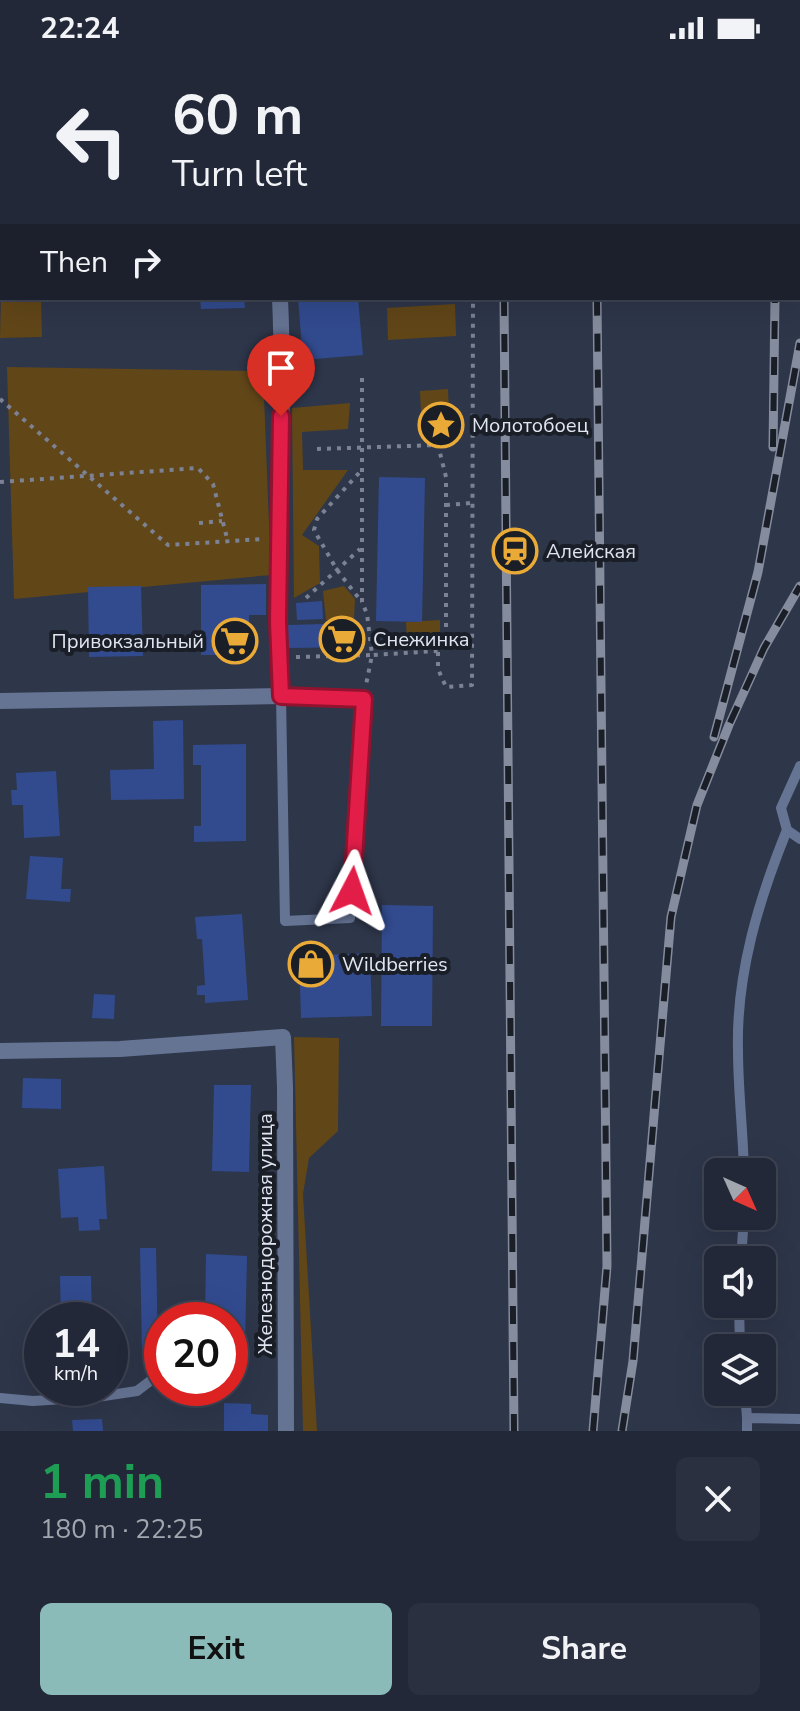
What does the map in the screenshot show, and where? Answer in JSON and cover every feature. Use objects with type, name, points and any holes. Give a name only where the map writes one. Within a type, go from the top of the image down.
[{"type":"street","points":[[0,701],[281,696],[280,300]]},
{"type":"street","name":"Железнодорожная улица","points":[[0,1051],[120,1049],[283,1037],[286,1431]]},
{"type":"lane","points":[[281,696],[364,699],[350,918],[285,921],[281,696]]},
{"type":"lane","points":[[743,1158],[737,1048],[741,994],[753,927],[787,830],[781,808],[800,766]]},
{"type":"lane","points":[[787,830],[800,839]]},
{"type":"lane","points":[[0,1398],[33,1401],[97,1397],[137,1391],[144,1386]]},
{"type":"lane","points":[[746,1406],[747,1431]]},
{"type":"lane","points":[[747,1418],[800,1419]]},
{"type":"path","points":[[317,449],[438,445],[446,477],[446,632],[438,651],[438,669],[446,687],[472,685],[473,300]]},
{"type":"path","points":[[362,377],[362,602]]},
{"type":"path","points":[[0,399],[168,545],[280,538]]},
{"type":"path","points":[[0,482],[198,468],[213,484],[228,542]]},
{"type":"path","points":[[361,471],[317,519],[314,530],[367,614],[372,655],[364,699]]},
{"type":"path","points":[[446,505],[471,503]]},
{"type":"path","points":[[199,523],[222,521]]},
{"type":"path","points":[[306,598],[360,549]]},
{"type":"path","points":[[279,657],[438,651]]},
{"type":"shaded area","points":[[1,300],[41,300],[42,337],[0,338]]},
{"type":"shaded area","points":[[455,304],[456,336],[388,340],[387,308]]},
{"type":"shaded area","points":[[7,367],[263,371],[271,575],[14,599]]},
{"type":"shaded area","points":[[448,389],[450,435],[422,436],[420,391]]},
{"type":"shaded area","points":[[350,403],[348,429],[302,432],[303,470],[348,470],[302,535],[319,546],[320,583],[294,598],[292,408]]},
{"type":"shaded area","points":[[344,586],[355,599],[354,619],[326,620],[323,591]]},
{"type":"shaded area","points":[[440,620],[440,632],[427,643],[407,644],[406,622]]},
{"type":"shaded area","points":[[294,1037],[339,1038],[338,1131],[309,1158],[303,1194],[317,1431],[303,1431]]},
{"type":"building","points":[[200,300],[244,300],[245,308],[201,309]]},
{"type":"building","points":[[298,300],[358,300],[363,355],[303,360]]},
{"type":"building","points":[[379,477],[425,478],[422,622],[376,621]]},
{"type":"building","points":[[266,584],[266,615],[249,615],[249,655],[201,655],[201,585]]},
{"type":"building","points":[[141,586],[143,656],[89,657],[88,587]]},
{"type":"building","points":[[322,601],[323,619],[297,620],[296,603]]},
{"type":"building","points":[[358,623],[358,647],[287,648],[288,625]]},
{"type":"building","points":[[183,720],[184,799],[111,800],[110,770],[154,769],[153,721]]},
{"type":"building","points":[[246,744],[246,841],[194,842],[194,826],[201,826],[201,765],[193,765],[193,745]]},
{"type":"building","points":[[56,771],[60,836],[24,838],[23,805],[12,805],[11,790],[17,790],[16,773]]},
{"type":"building","points":[[30,856],[63,858],[61,889],[71,889],[70,902],[26,899]]},
{"type":"building","points":[[382,905],[433,906],[432,1026],[381,1026]]},
{"type":"building","points":[[242,914],[248,1000],[205,1003],[205,995],[197,995],[197,986],[205,985],[202,939],[197,939],[195,917]]},
{"type":"building","points":[[370,953],[372,1016],[301,1018],[299,956]]},
{"type":"building","points":[[94,994],[115,995],[114,1019],[92,1018]]},
{"type":"building","points":[[23,1078],[61,1079],[61,1109],[22,1108]]},
{"type":"building","points":[[214,1085],[251,1085],[249,1172],[212,1171]]},
{"type":"building","points":[[104,1166],[107,1219],[99,1219],[100,1230],[79,1231],[78,1217],[61,1218],[58,1169]]},
{"type":"building","points":[[140,1248],[156,1248],[157,1302],[144,1302],[142,1353]]},
{"type":"building","points":[[206,1254],[247,1256],[246,1302],[205,1302]]},
{"type":"building","points":[[60,1276],[91,1276],[92,1302],[61,1302]]},
{"type":"building","points":[[251,1404],[251,1414],[268,1415],[268,1431],[224,1431],[224,1406]]},
{"type":"building","points":[[102,1419],[103,1431],[73,1431],[72,1420]]},
{"type":"railway","points":[[504,300],[514,1431]]},
{"type":"railway","points":[[593,1431],[607,1266],[597,300]]},
{"type":"railway","points":[[773,447],[775,300]]},
{"type":"railway","points":[[714,737],[758,572],[800,343]]},
{"type":"railway","points":[[622,1431],[633,1361],[671,917],[697,805],[764,648],[800,586]]},
{"type":"place","name":"Молотобоец","points":[[441,425]]},
{"type":"place","name":"Алейская","points":[[515,551]]},
{"type":"place","name":"Снежинка","points":[[342,639]]},
{"type":"place","name":"Привокзальный","points":[[235,641]]},
{"type":"place","name":"Wildberries","points":[[311,964]]},
{"type":"route","points":[[281,416],[278,622],[281,696],[364,699],[352,891]]}]
